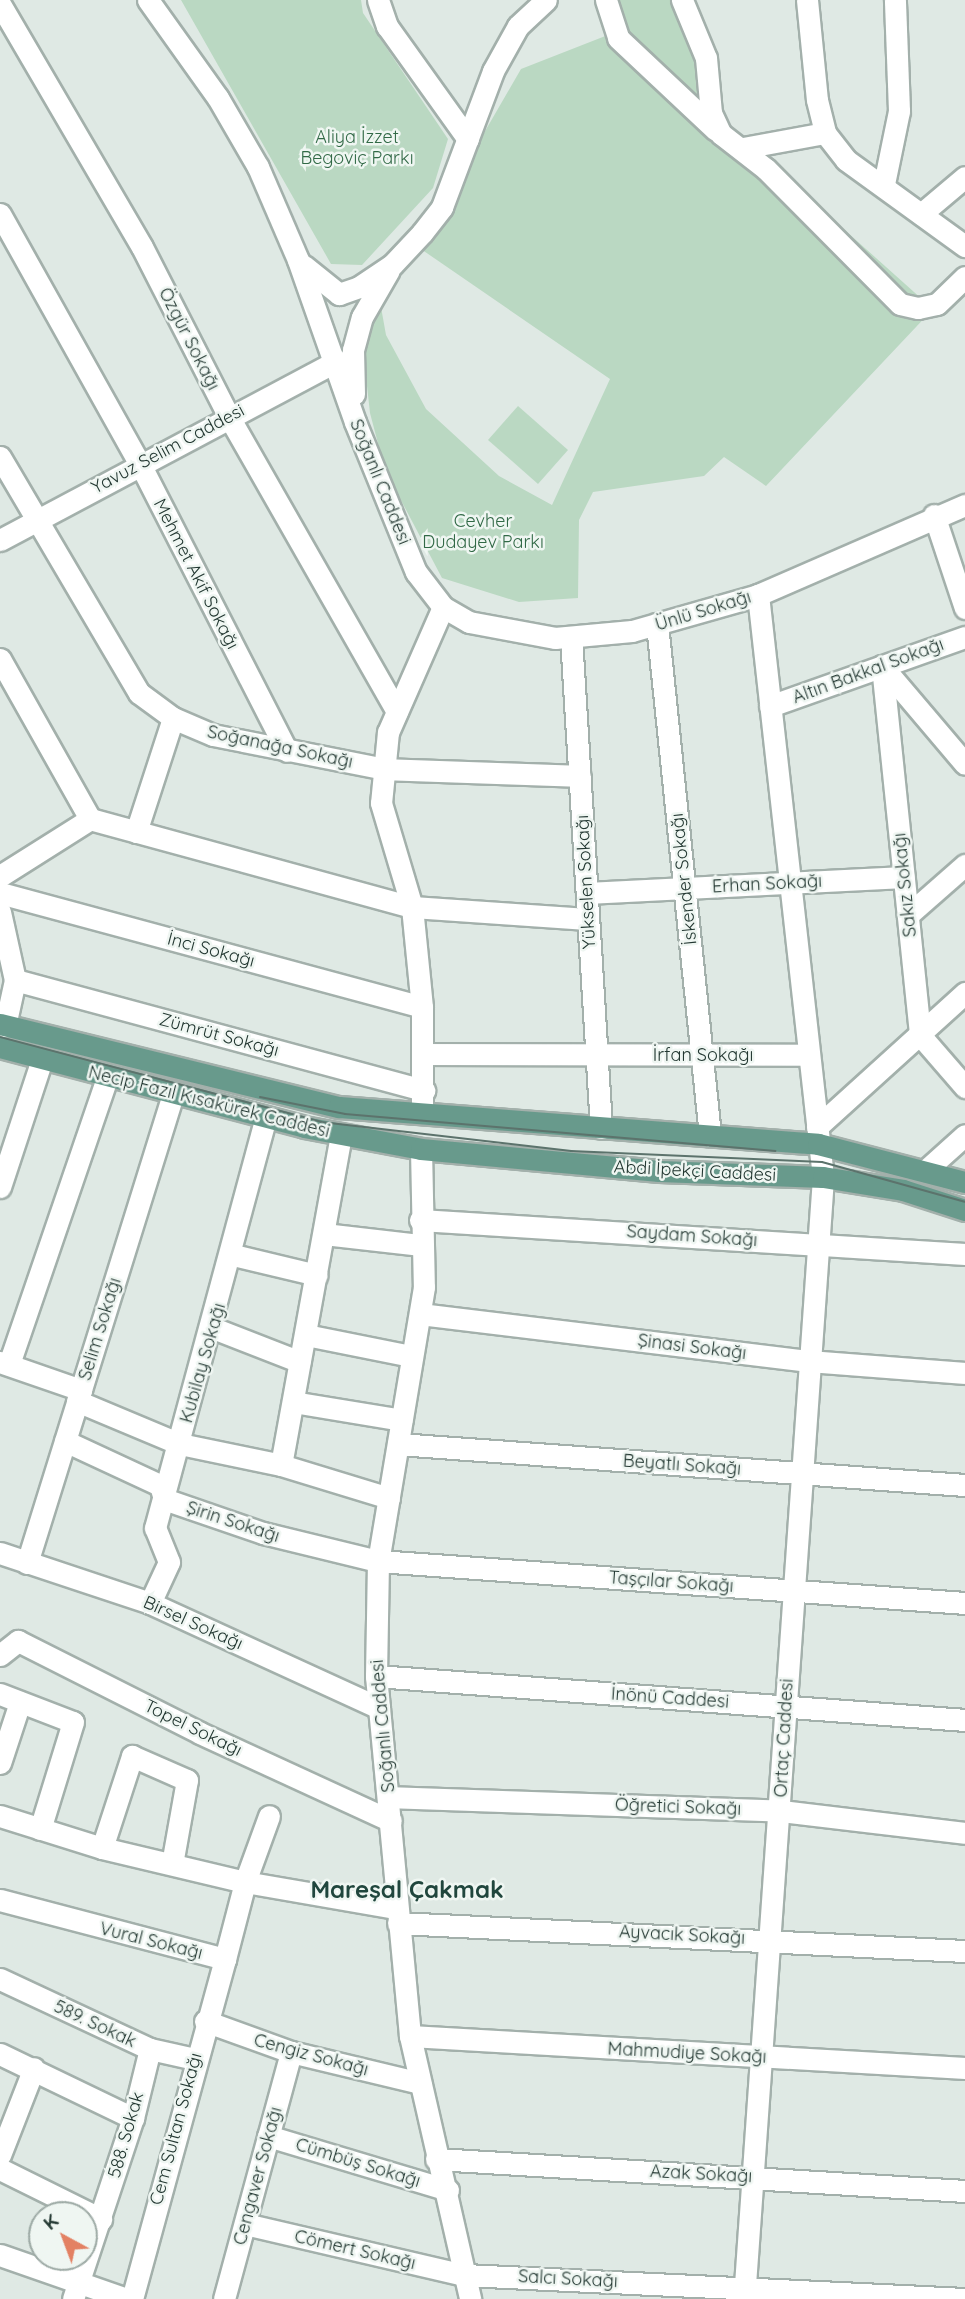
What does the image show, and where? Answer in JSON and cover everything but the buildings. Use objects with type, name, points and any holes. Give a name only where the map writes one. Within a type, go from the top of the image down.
[{"type":"main road","name":"Necip Fazıl Kısakürek Caddesi","points":[[3,1025],[339,1107],[422,1113]]},
{"type":"main road","name":"Necip Fazıl Kısakürek Caddesi","points":[[0,1047],[266,1118],[421,1149]]},
{"type":"main road","name":"Abdi İpekçi Caddesi","points":[[422,1113],[709,1135],[818,1136],[965,1182]]},
{"type":"main road","name":"Abdi İpekçi Caddesi","points":[[421,1149],[659,1171],[823,1177],[902,1190],[965,1210]]},
{"type":"street","name":"Soğanlı Caddesi","points":[[148,0],[238,132],[298,260],[337,361],[355,422],[416,572],[443,607]]},
{"type":"street","points":[[378,0],[387,26],[468,139]]},
{"type":"street","points":[[355,422],[353,350],[362,317],[392,265],[442,207],[493,71],[518,26],[546,0]]},
{"type":"street","points":[[606,0],[618,38],[720,134],[743,148],[900,304],[918,308],[937,303],[965,277]]},
{"type":"street","points":[[682,0],[706,58],[711,113],[720,134]]},
{"type":"street","points":[[807,0],[817,100],[825,133],[846,160],[884,184],[965,246]]},
{"type":"street","points":[[884,184],[899,111],[895,0]]},
{"type":"street","name":"Özgür Sokağı","points":[[0,4],[142,247],[229,417],[397,712]]},
{"type":"street","points":[[743,148],[825,133]]},
{"type":"street","points":[[921,214],[965,177]]},
{"type":"street","name":"Mehmet Akif Sokağı","points":[[0,214],[140,464],[287,751]]},
{"type":"street","points":[[298,260],[339,293],[359,287],[392,265]]},
{"type":"street","name":"Yavuz Selim Caddesi","points":[[0,540],[337,361]]},
{"type":"street","name":"Soğanağa Sokağı","points":[[0,457],[139,693],[173,718],[213,735],[384,769],[580,776]]},
{"type":"street","points":[[954,507],[965,608]]},
{"type":"street","name":"Ünlü Sokağı","points":[[443,607],[469,622],[555,639],[632,632],[758,594],[954,507]]},
{"type":"street","name":"Ortaç Caddesi","points":[[744,2293],[769,1939],[781,1811],[785,1706],[823,1177],[758,594]]},
{"type":"street","points":[[422,1113],[422,1007],[411,907],[381,803],[388,732],[443,607]]},
{"type":"street","name":"İskender Sokağı","points":[[656,624],[704,1055],[709,1135]]},
{"type":"street","name":"Yükselen Sokağı","points":[[571,637],[601,1128]]},
{"type":"street","name":"Altın Bakkal Sokağı","points":[[770,706],[965,637]]},
{"type":"street","points":[[1,664],[90,819],[411,907],[588,919]]},
{"type":"street","points":[[882,666],[965,764]]},
{"type":"street","name":"Sakız Sokağı","points":[[882,666],[920,1035]]},
{"type":"street","points":[[136,832],[173,718]]},
{"type":"street","points":[[0,876],[90,819]]},
{"type":"street","points":[[908,915],[965,865]]},
{"type":"street","name":"Erhan Sokağı","points":[[587,893],[904,877]]},
{"type":"street","name":"İnci Sokağı","points":[[0,893],[422,1007]]},
{"type":"street","points":[[0,912],[15,980],[3,1025]]},
{"type":"street","name":"Zümrüt Sokağı","points":[[15,980],[424,1090]]},
{"type":"street","points":[[818,1136],[965,993]]},
{"type":"street","points":[[920,1035],[965,1087]]},
{"type":"street","name":"İrfan Sokağı","points":[[422,1054],[809,1055]]},
{"type":"street","points":[[0,1187],[42,1059]]},
{"type":"street","points":[[107,1077],[4,1363],[180,1444],[281,1465],[389,1498]]},
{"type":"street","name":"Selim Sokağı","points":[[27,1563],[173,1095]]},
{"type":"street","name":"Kubilay Sokağı","points":[[150,1603],[169,1562],[155,1528],[233,1255],[266,1118]]},
{"type":"street","points":[[281,1465],[341,1135]]},
{"type":"street","points":[[926,1170],[965,1135]]},
{"type":"street","name":"Soğanlı Caddesi","points":[[421,1149],[420,1314],[378,1560],[376,1676],[410,2036],[436,2159],[448,2190],[470,2299]]},
{"type":"street","name":"Saydam Sokağı","points":[[419,1220],[965,1254]]},
{"type":"street","points":[[324,1234],[421,1245]]},
{"type":"street","points":[[233,1255],[317,1275]]},
{"type":"street","name":"Şinasi Sokağı","points":[[420,1314],[809,1361],[965,1373]]},
{"type":"street","points":[[212,1328],[300,1362]]},
{"type":"street","points":[[306,1335],[411,1356]]},
{"type":"street","points":[[293,1402],[402,1420]]},
{"type":"street","name":"Şirin Sokağı","points":[[65,1441],[160,1485],[164,1499],[263,1533],[378,1560]]},
{"type":"street","name":"Beyatlı Sokağı","points":[[398,1444],[965,1485]]},
{"type":"street","name":"Birsel Sokağı","points":[[0,1553],[150,1603],[379,1708]]},
{"type":"street","name":"Taşçılar Sokağı","points":[[378,1560],[965,1604]]},
{"type":"street","name":"Topel Sokağı","points":[[0,1655],[18,1641],[200,1733],[391,1821]]},
{"type":"street","name":"İnönü Caddesi","points":[[376,1676],[965,1720]]},
{"type":"street","points":[[0,1694],[74,1722],[40,1829]]},
{"type":"street","points":[[0,1763],[20,1702]]},
{"type":"street","points":[[102,1848],[132,1756],[187,1780],[172,1864]]},
{"type":"street","name":"Öğretici Sokağı","points":[[389,1797],[781,1811],[965,1833]]},
{"type":"street","name":"Ayvacık Sokağı","points":[[0,1815],[102,1848],[397,1915],[965,1951]]},
{"type":"street","name":"Vural Sokağı","points":[[0,1900],[225,1959],[245,1882],[269,1816]]},
{"type":"street","name":"Cem Sultan Sokağı","points":[[132,2299],[205,2021],[225,1959]]},
{"type":"street","name":"589. Sokak","points":[[0,1979],[150,2049],[195,2059]]},
{"type":"street","name":"Cengiz Sokağı","points":[[205,2021],[291,2052],[420,2083]]},
{"type":"street","name":"Mahmudiye Sokağı","points":[[410,2036],[965,2068]]},
{"type":"street","name":"588. Sokak","points":[[75,2292],[133,2118],[150,2049]]},
{"type":"street","name":"Cengaver Sokağı","points":[[224,2299],[291,2052]]},
{"type":"street","points":[[0,2054],[34,2068],[133,2118]]},
{"type":"street","points":[[0,2155],[6,2121],[34,2068]]},
{"type":"street","name":"Cümbüş Sokağı","points":[[268,2136],[448,2190]]},
{"type":"street","name":"Azak Sokağı","points":[[436,2159],[965,2191]]},
{"type":"street","points":[[0,2169],[101,2219]]},
{"type":"street","name":"Cömert Sokağı","points":[[244,2224],[465,2275]]},
{"type":"street","points":[[0,2255],[75,2292],[126,2299]]},
{"type":"street","name":"Salcı Sokağı","points":[[465,2275],[744,2293],[965,2298]]},
{"type":"green space","name":"Aliya İzzet Begoviç Parkı","points":[[181,0],[361,0],[363,13],[448,139],[433,188],[362,265],[331,264]]},
{"type":"green space","name":"Cevher Dudayev Parkı","points":[[605,0],[688,0],[711,48],[724,122],[933,309],[766,486],[724,457],[704,476],[593,492],[579,520],[578,598],[519,602],[442,578],[385,470],[370,413],[362,341],[379,296],[386,335],[426,409],[499,476],[552,505],[610,379],[418,247],[521,69],[613,33]]},
{"type":"green space","points":[[518,406],[568,450],[538,484],[488,440]]},
{"type":"tram line","points":[[0,1037],[321,1122],[571,1151],[822,1162],[965,1202]]},
{"type":"tram line","points":[[260,1097],[345,1114],[775,1151]]},
{"type":"district","name":"Mareşal Çakmak","points":[[407,1890]]}]
